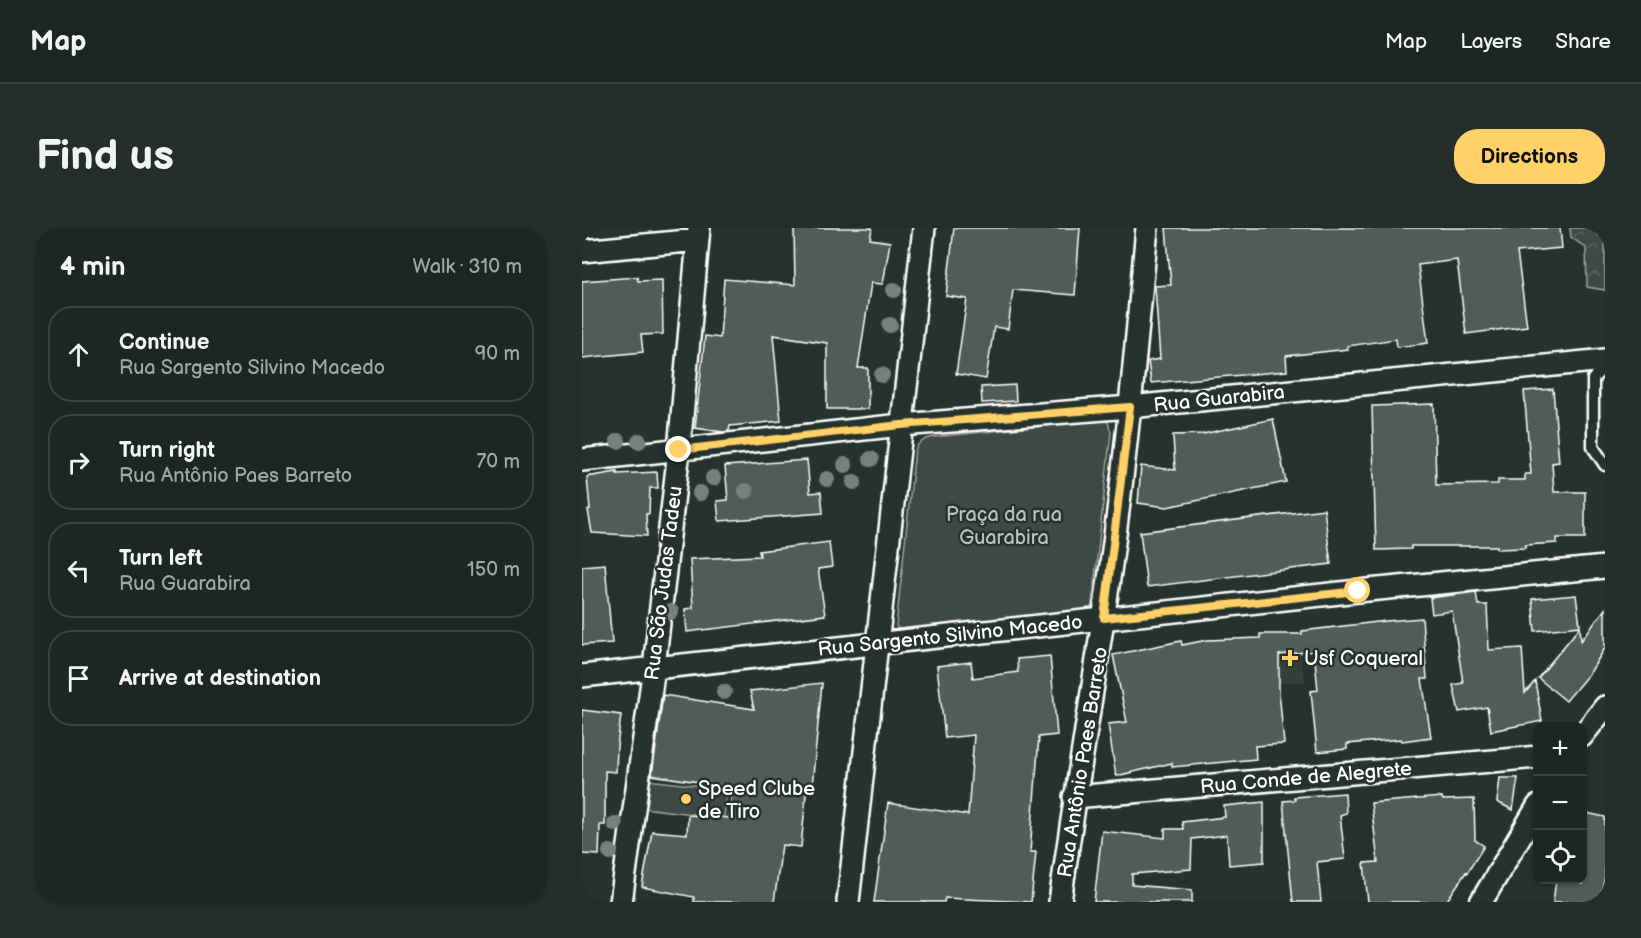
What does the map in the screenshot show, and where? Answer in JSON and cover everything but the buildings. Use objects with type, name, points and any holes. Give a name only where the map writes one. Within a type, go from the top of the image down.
[{"type":"street","points":[[848,902],[924,228]]},
{"type":"street","name":"Rua Antônio Paes Barreto","points":[[1060,902],[1074,797],[1104,618],[1130,407],[1147,228]]},
{"type":"street","points":[[582,251],[698,234]]},
{"type":"street","name":"Rua São Judas Tadeu","points":[[621,902],[654,668],[679,450],[698,234]]},
{"type":"street","name":"Rua Guarabira","points":[[582,460],[901,425],[1130,407],[1605,360]]},
{"type":"street","name":"Rua Sargento Silvino Macedo","points":[[582,676],[1104,618],[1605,567]]},
{"type":"street","points":[[1587,730],[1605,707]]},
{"type":"street","name":"Rua Conde de Alegrete","points":[[1074,797],[1533,757]]},
{"type":"street","points":[[1481,902],[1533,814]]},
{"type":"lane","points":[[1605,371],[1600,371],[1593,379],[1593,447],[1605,465]]},
{"type":"shaded area","name":"Usf Coqueral","points":[[1296,633],[1305,682],[1279,683],[1279,634]]},
{"type":"green space","points":[[1570,228],[1596,228],[1598,235],[1605,234],[1605,290],[1587,287],[1586,248],[1571,237]]},
{"type":"green space","name":"Praça da rua Guarabira","points":[[1102,420],[1108,422],[1111,432],[1090,610],[901,632],[896,626],[915,450],[918,444],[934,437]]},
{"type":"green space","name":"Speed Clube de Tiro","points":[[647,780],[727,789],[724,818],[644,808]]},
{"type":"place","name":"Usf Coqueral","points":[[1290,658]]},
{"type":"place","name":"Speed Clube de Tiro","points":[[686,799]]},
{"type":"route","points":[[679,450],[901,425],[1130,407],[1104,618],[1358,591]]}]
